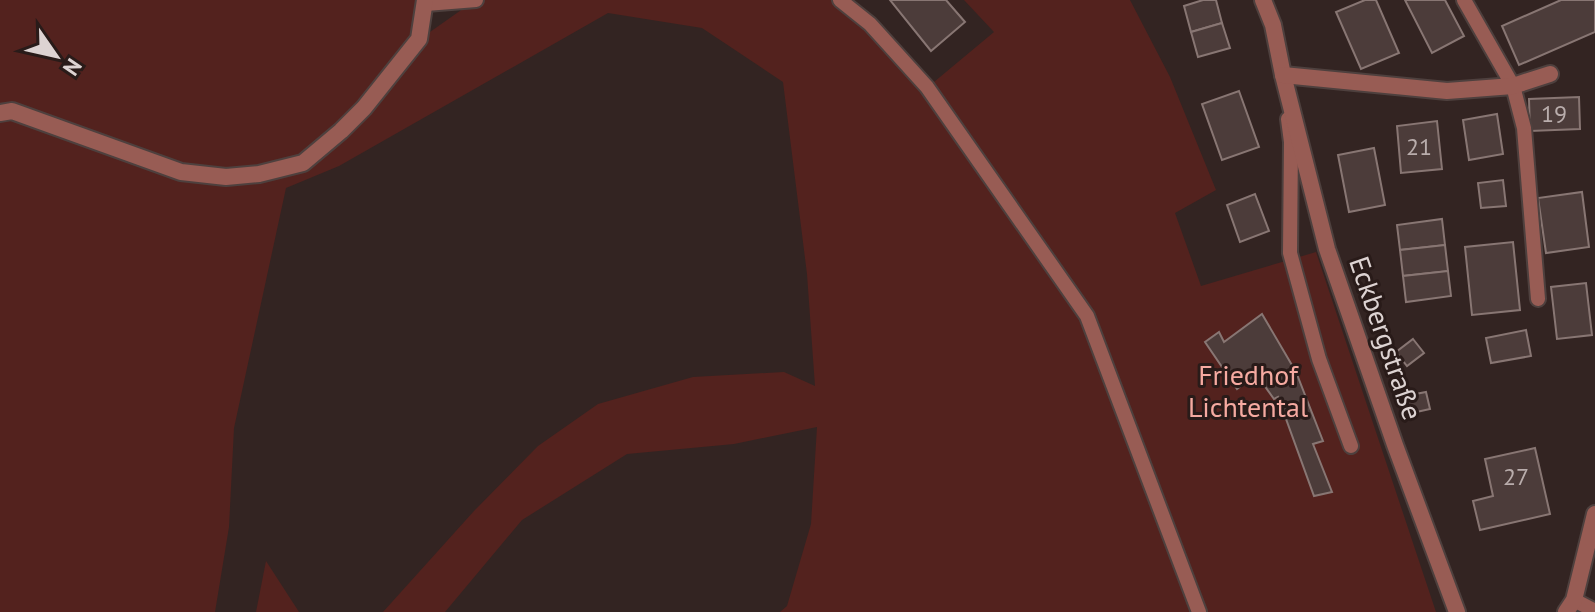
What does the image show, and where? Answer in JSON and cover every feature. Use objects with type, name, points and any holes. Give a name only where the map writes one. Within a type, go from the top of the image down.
[{"type":"street","name":"Eckbergstraße","points":[[1263,0],[1273,25],[1327,249],[1457,612]]},
{"type":"street","points":[[0,113],[12,111],[181,172],[226,177],[259,174],[303,163],[364,108],[419,39],[425,2]]},
{"type":"street","points":[[1283,75],[1447,91],[1513,86],[1550,74]]},
{"type":"street","points":[[1570,606],[1595,514]]},
{"type":"lane","points":[[425,2],[476,0]]},
{"type":"lane","points":[[840,0],[870,24],[927,87],[1087,316],[1199,612]]},
{"type":"lane","points":[[1464,0],[1513,86],[1524,128],[1538,299]]},
{"type":"lane","name":"Eckbergstraße","points":[[1283,75],[1291,142],[1290,253],[1319,359],[1351,446]]},
{"type":"lane","points":[[1570,606],[1595,611]]},
{"type":"green space","name":"Friedhof Lichtental","points":[[0,0],[840,0],[928,87],[994,32],[964,0],[1130,0],[1170,77],[1216,190],[1175,213],[1201,286],[1316,252],[1436,612],[780,612],[787,606],[811,524],[817,427],[734,444],[627,454],[522,520],[445,612],[383,612],[474,511],[538,446],[598,404],[693,377],[784,372],[815,386],[807,274],[783,82],[702,28],[608,13],[339,166],[286,188],[234,428],[229,527],[215,612],[0,612]],"holes":[[[474,1],[420,39],[426,4]],[[401,64],[343,142],[307,161]]]},
{"type":"green space","points":[[266,561],[299,612],[256,612]]},
{"type":"building","points":[[890,0],[946,0],[965,22],[931,51]]},
{"type":"building","points":[[1216,0],[1222,23],[1191,32],[1184,6]]},
{"type":"building","points":[[1365,0],[1376,0],[1399,53],[1361,69],[1336,12]]},
{"type":"building","points":[[1405,0],[1445,0],[1464,36],[1432,53]]},
{"type":"building","points":[[1561,0],[1595,0],[1595,32],[1519,65],[1502,26]]},
{"type":"building","points":[[1222,23],[1230,48],[1198,57],[1191,32]]},
{"type":"building","points":[[1239,91],[1259,147],[1222,160],[1202,104]]},
{"type":"building","points":[[1579,97],[1580,129],[1530,131],[1529,99]]},
{"type":"building","points":[[1497,114],[1503,154],[1469,160],[1463,120]]},
{"type":"building","points":[[1437,121],[1442,169],[1401,173],[1397,126]]},
{"type":"building","points":[[1374,148],[1385,205],[1349,212],[1338,155]]},
{"type":"building","points":[[1503,180],[1506,206],[1481,208],[1478,183]]},
{"type":"building","points":[[1582,192],[1589,247],[1546,253],[1538,198]]},
{"type":"building","points":[[1255,194],[1269,231],[1240,242],[1227,205]]},
{"type":"building","points":[[1442,219],[1445,245],[1400,250],[1397,225]]},
{"type":"building","points":[[1513,242],[1520,310],[1472,315],[1465,247]]},
{"type":"building","points":[[1445,245],[1448,271],[1403,276],[1400,250]]},
{"type":"building","points":[[1448,271],[1451,296],[1406,302],[1403,276]]},
{"type":"building","points":[[1586,283],[1592,335],[1557,339],[1551,287]]},
{"type":"building","points":[[1262,314],[1296,372],[1323,441],[1313,444],[1332,492],[1314,496],[1278,397],[1274,399],[1256,374],[1237,389],[1205,342],[1219,332],[1224,342]]},
{"type":"building","points":[[1526,330],[1531,356],[1491,363],[1486,338]]},
{"type":"building","points":[[1413,339],[1424,353],[1407,366],[1396,352]]},
{"type":"building","points":[[1426,392],[1430,409],[1403,415],[1400,397]]},
{"type":"building","points":[[1535,448],[1550,514],[1480,530],[1473,501],[1493,496],[1485,459]]}]
